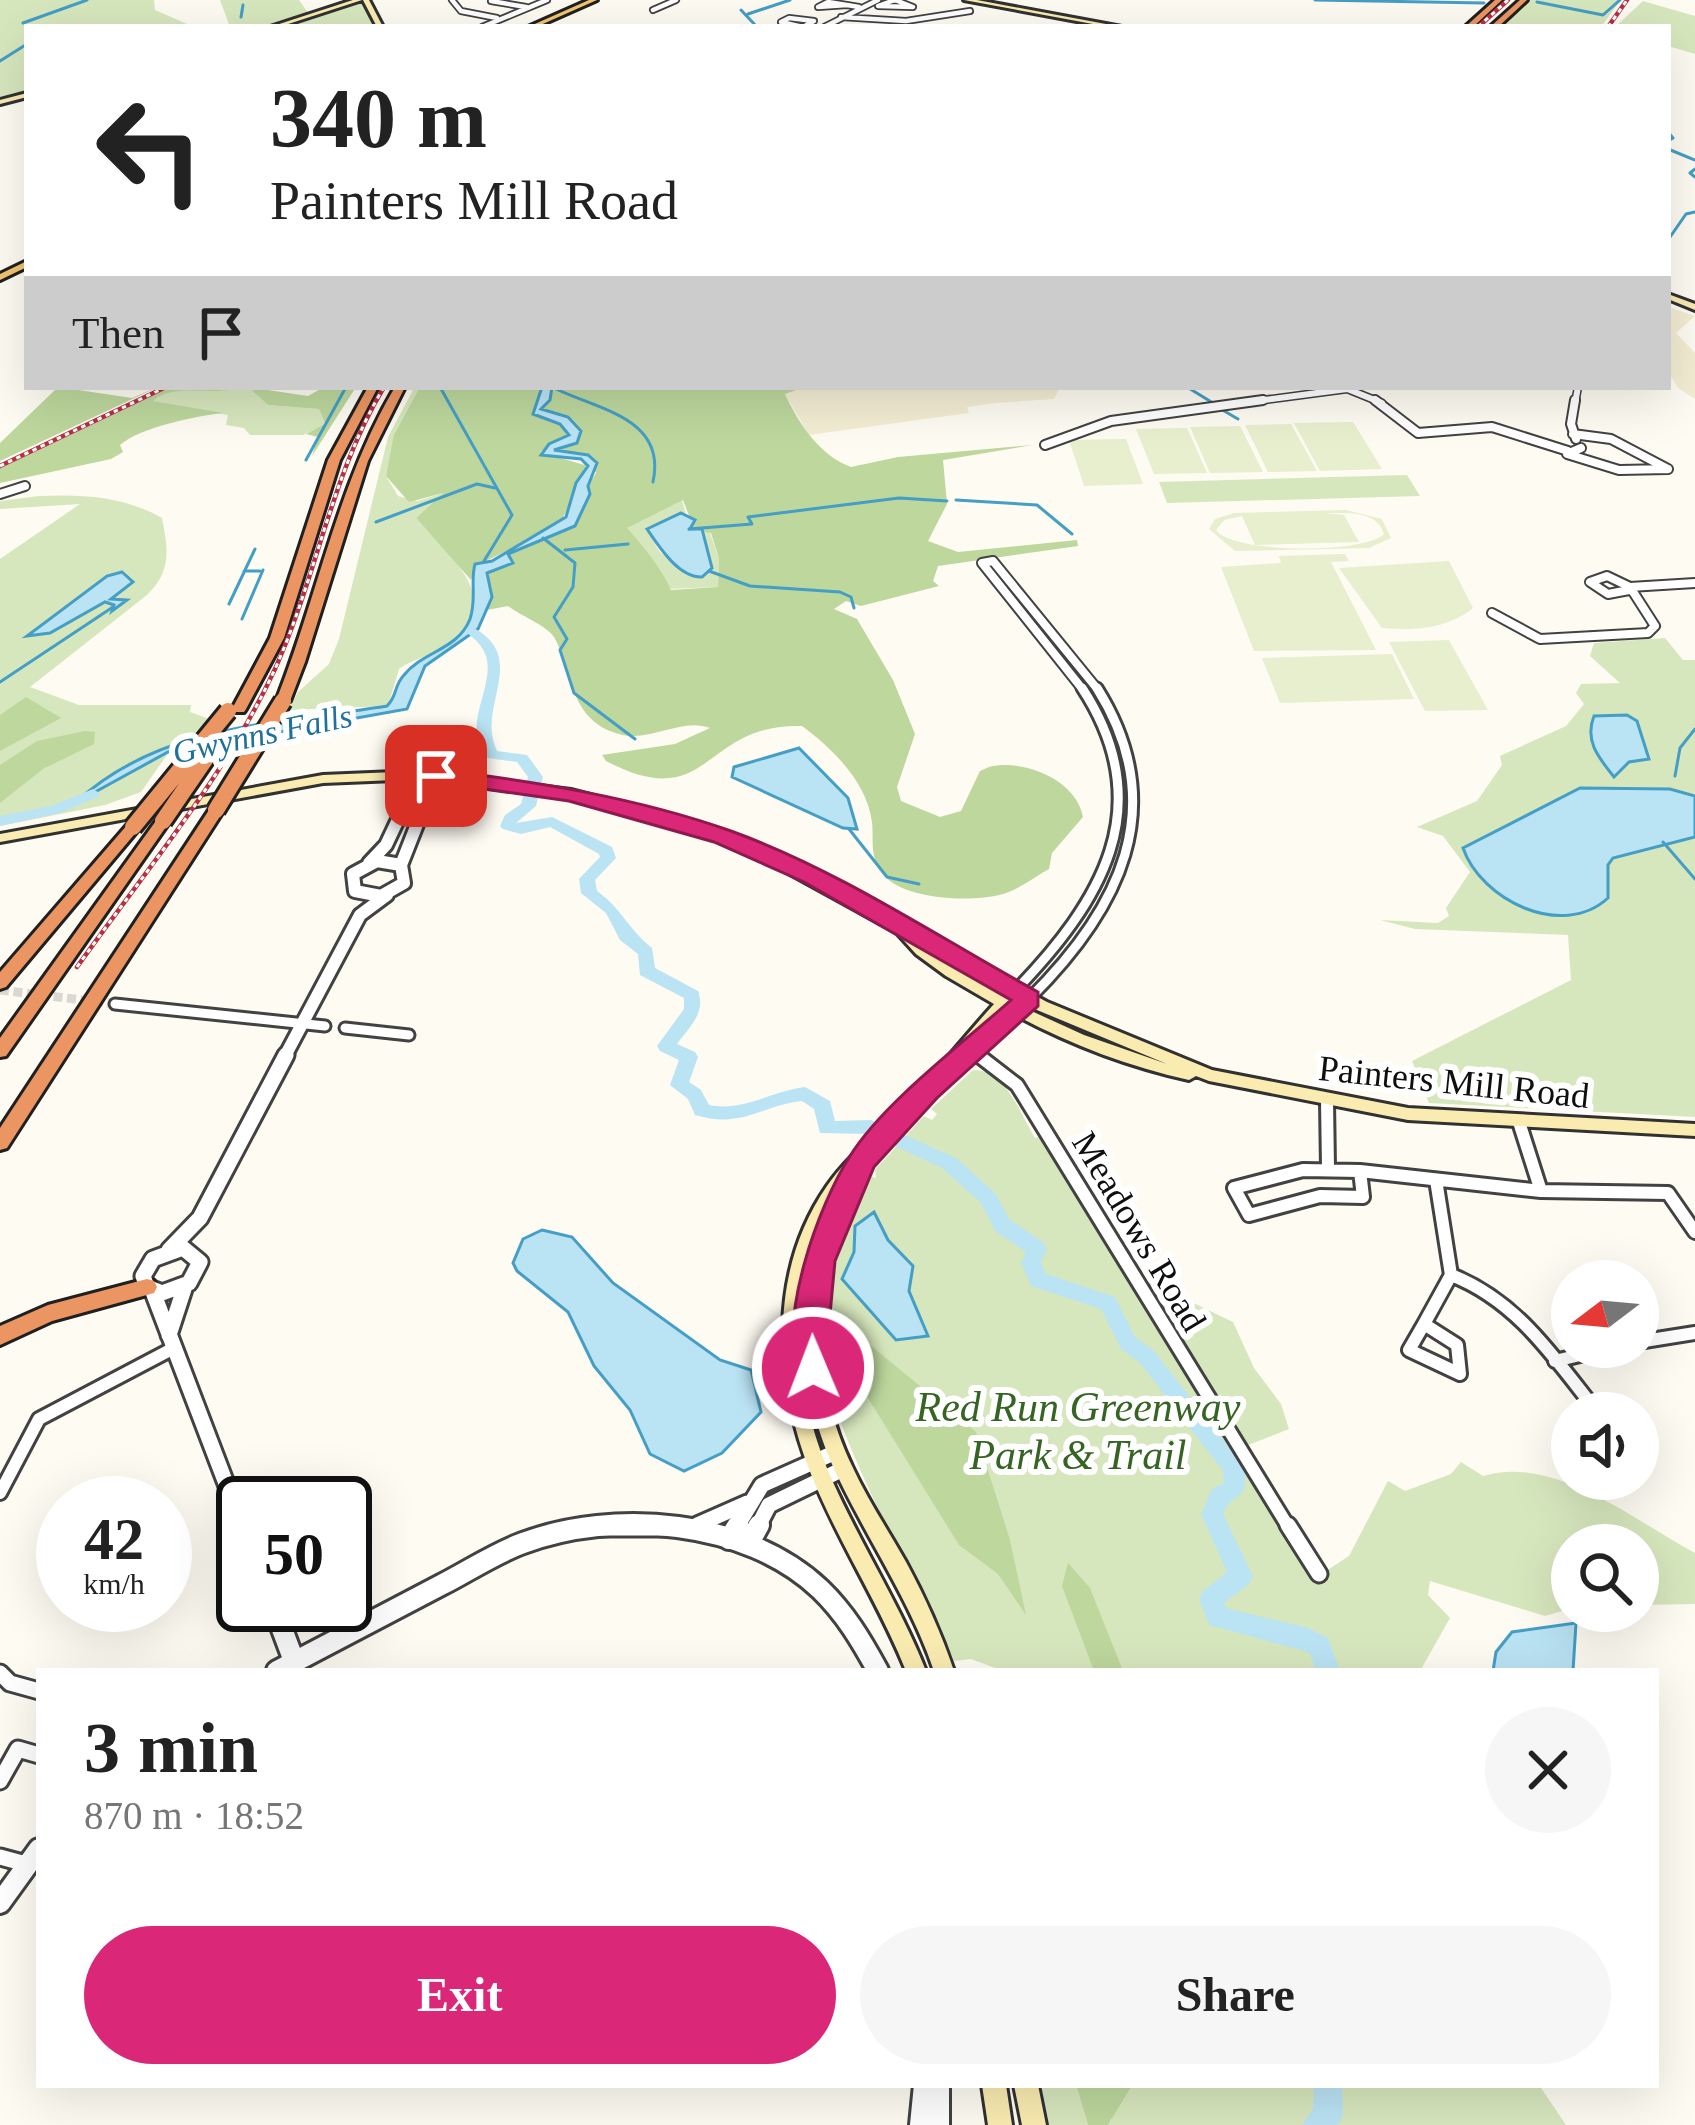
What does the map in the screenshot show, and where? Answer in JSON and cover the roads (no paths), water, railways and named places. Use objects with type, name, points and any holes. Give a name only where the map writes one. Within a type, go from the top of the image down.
[{"type":"highway","points":[[1471,24],[1499,0]]},
{"type":"highway","points":[[1497,24],[1524,0]]},
{"type":"highway","points":[[0,1051],[163,821],[265,662],[334,460],[371,390]]},
{"type":"highway","points":[[0,1143],[283,701],[311,635],[363,459],[398,390]]},
{"type":"highway","points":[[0,983],[234,710]]},
{"type":"highway","points":[[0,1336],[48,1314],[150,1289]]},
{"type":"main road","points":[[283,24],[363,0]]},
{"type":"main road","points":[[537,24],[594,0]]},
{"type":"main road","points":[[967,0],[1099,24]]},
{"type":"main road","name":"Painters Mill Road","points":[[0,838],[277,784],[419,775],[548,790],[722,836],[812,877],[901,929],[924,953],[1133,1060],[1327,1102],[1520,1122],[1695,1130]]},
{"type":"main road","points":[[425,801],[472,779]]},
{"type":"main road","points":[[928,1091],[975,1053],[1016,1000]]},
{"type":"main road","points":[[915,1668],[891,1606],[818,1469],[796,1400],[791,1310],[802,1256],[819,1214],[862,1161],[1016,1000]]},
{"type":"main road","points":[[862,1161],[826,1238],[811,1310],[813,1368],[840,1460],[922,1613],[943,1668]]},
{"type":"main road","points":[[994,2088],[1000,2125]]},
{"type":"main road","points":[[1028,2088],[1034,2125]]},
{"type":"street","points":[[452,0],[459,10],[501,19]]},
{"type":"street","points":[[459,10],[492,0],[530,8]]},
{"type":"street","points":[[488,24],[546,0]]},
{"type":"street","points":[[653,10],[676,0]]},
{"type":"street","points":[[829,24],[878,0]]},
{"type":"street","points":[[849,5],[859,7]]},
{"type":"street","points":[[841,17],[913,20],[970,11]]},
{"type":"street","points":[[844,24],[852,19]]},
{"type":"street","points":[[1045,445],[1111,421],[1330,390]]},
{"type":"street","points":[[1349,390],[1382,404],[1418,433],[1492,427],[1587,462],[1633,471],[1668,469],[1611,440],[1573,434]]},
{"type":"street","points":[[1578,390],[1573,434],[1587,462]]},
{"type":"street","points":[[1568,452],[1581,448]]},
{"type":"street","points":[[0,494],[25,486]]},
{"type":"street","points":[[993,561],[1102,696],[1127,748],[1135,796],[1129,855],[1112,896],[1073,952],[1016,1000],[1098,891],[1113,852],[1120,796],[1111,745],[1090,699],[982,563],[993,561]]},
{"type":"street","points":[[1492,613],[1514,630],[1548,640],[1654,631],[1630,588],[1695,583]]},
{"type":"street","points":[[359,915],[353,874],[388,843],[419,775]]},
{"type":"street","points":[[223,1476],[144,1270],[200,1218],[359,915],[404,883],[404,844],[436,776]]},
{"type":"street","points":[[368,863],[401,865]]},
{"type":"street","points":[[355,891],[387,895]]},
{"type":"street","points":[[115,1004],[325,1026]]},
{"type":"street","points":[[344,1028],[409,1035]]},
{"type":"street","name":"Meadows Road","points":[[975,1053],[1017,1084],[1134,1282],[1319,1574]]},
{"type":"street","points":[[1327,1102],[1328,1168]]},
{"type":"street","points":[[1520,1122],[1540,1191]]},
{"type":"street","points":[[1360,1171],[1363,1197],[1320,1196],[1249,1215],[1234,1187],[1328,1168],[1360,1171],[1540,1191],[1668,1193],[1695,1232]]},
{"type":"street","points":[[1424,1324],[1456,1345],[1460,1374],[1409,1350],[1450,1275],[1436,1180]]},
{"type":"street","points":[[0,1493],[39,1419],[170,1342],[185,1286],[199,1269],[200,1218]]},
{"type":"street","points":[[169,1250],[183,1248],[197,1255]]},
{"type":"street","points":[[1450,1275],[1494,1294],[1551,1357]]},
{"type":"street","points":[[150,1289],[185,1286]]},
{"type":"street","points":[[1659,1339],[1695,1333]]},
{"type":"street","points":[[1561,1368],[1581,1392]]},
{"type":"street","points":[[729,1539],[747,1503],[774,1476],[840,1460]]},
{"type":"street","points":[[749,1544],[769,1505],[818,1469]]},
{"type":"street","points":[[687,1527],[747,1503]]},
{"type":"street","points":[[769,1505],[765,1534],[782,1560],[848,1619],[876,1668]]},
{"type":"street","points":[[278,1632],[285,1666],[522,1543],[632,1524],[687,1527],[749,1544],[782,1560]]},
{"type":"street","points":[[0,1673],[10,1682],[36,1689]]},
{"type":"street","points":[[0,1781],[18,1750],[36,1754]]},
{"type":"street","points":[[0,1857],[33,1857]]},
{"type":"street","points":[[0,1903],[33,1857]]},
{"type":"street","points":[[920,2125],[924,2088]]},
{"type":"street","points":[[939,2088],[939,2125]]},
{"type":"water","name":"Gwynns Falls","points":[[541,390],[552,390],[541,409],[568,417],[581,431],[577,443],[554,450],[588,455],[597,463],[588,486],[590,494],[575,526],[508,554],[513,563],[487,573],[492,597],[478,629],[425,666],[407,709],[168,752],[75,803],[109,777],[183,742],[222,731],[387,706],[412,667],[464,629],[472,611],[475,564],[492,561],[566,517],[576,483],[588,466],[581,459],[541,455],[549,444],[569,435],[560,424],[533,414]]},
{"type":"water","points":[[681,513],[695,520],[690,529],[702,529],[712,568],[702,577],[678,567],[647,529]]},
{"type":"water","points":[[122,572],[133,582],[111,599],[127,600],[112,611],[114,605],[105,602],[50,633],[27,636],[107,576]]},
{"type":"water","points":[[1627,715],[1637,721],[1649,759],[1629,762],[1614,777],[1595,749],[1591,725],[1594,716]]},
{"type":"water","points":[[799,748],[848,798],[857,829],[843,828],[732,777],[734,767]]},
{"type":"water","points":[[1580,788],[1670,789],[1695,796],[1695,837],[1613,858],[1608,865],[1608,898],[1589,910],[1568,915],[1525,908],[1487,884],[1463,848]]},
{"type":"water","points":[[874,1212],[888,1240],[913,1266],[909,1291],[928,1336],[896,1340],[842,1279],[854,1252],[855,1226]]},
{"type":"water","points":[[542,1230],[572,1237],[613,1283],[720,1360],[751,1370],[761,1412],[722,1453],[684,1471],[650,1454],[630,1410],[594,1366],[568,1312],[513,1263],[523,1239]]},
{"type":"water","points":[[1551,1627],[1551,1632],[1575,1632],[1573,1668],[1493,1668],[1496,1652],[1512,1632]]},
{"type":"waterway","points":[[23,23],[87,0]]},
{"type":"waterway","points":[[748,14],[790,0]]},
{"type":"waterway","points":[[1315,0],[1484,3]]},
{"type":"waterway","points":[[1537,2],[1603,15],[1620,0]]},
{"type":"waterway","points":[[241,17],[243,5]]},
{"type":"waterway","points":[[741,10],[754,24]]},
{"type":"waterway","points":[[0,61],[24,46]]},
{"type":"waterway","points":[[1671,136],[1671,139]]},
{"type":"waterway","points":[[1671,150],[1695,160]]},
{"type":"waterway","points":[[1695,169],[1690,173],[1695,177]]},
{"type":"waterway","points":[[1671,236],[1686,214],[1695,212]]},
{"type":"waterway","points":[[306,460],[344,390]]},
{"type":"waterway","points":[[442,390],[512,515],[484,561]]},
{"type":"waterway","points":[[559,390],[639,429],[655,460],[653,482]]},
{"type":"waterway","points":[[1192,390],[1213,403]]},
{"type":"waterway","points":[[1219,408],[1238,419]]},
{"type":"waterway","points":[[376,522],[477,484],[495,488]]},
{"type":"waterway","points":[[689,529],[752,524],[748,517],[899,498],[947,501]]},
{"type":"waterway","points":[[956,500],[1037,505],[1072,534]]},
{"type":"waterway","points":[[543,538],[575,563],[573,587],[554,617],[567,639],[560,650],[574,693],[635,739]]},
{"type":"waterway","points":[[565,550],[628,544]]},
{"type":"waterway","points":[[245,571],[255,549]]},
{"type":"waterway","points":[[242,619],[263,570]]},
{"type":"waterway","points":[[229,604],[245,571]]},
{"type":"waterway","points":[[245,571],[260,571]]},
{"type":"waterway","points":[[709,571],[750,586],[840,592],[851,597],[854,608]]},
{"type":"waterway","points":[[0,682],[113,607]]},
{"type":"waterway","points":[[472,631],[494,658],[484,740],[492,755],[522,758],[536,777],[528,806],[510,818],[508,826],[521,829],[552,822],[606,851],[608,858],[587,879],[589,893],[612,910],[626,936],[646,952],[646,971],[692,995],[693,1010],[666,1046],[689,1057],[679,1085],[695,1095],[702,1110],[715,1114],[741,1112],[805,1094],[823,1106],[827,1128],[871,1127],[949,1163],[988,1198],[1002,1225],[1037,1249],[1031,1262],[1038,1280],[1108,1303],[1128,1343],[1147,1357],[1234,1468],[1235,1488],[1220,1496],[1212,1514],[1241,1576],[1211,1599],[1217,1617],[1308,1640],[1319,1646],[1327,1668]]},
{"type":"waterway","points":[[1675,776],[1680,748],[1695,729]]},
{"type":"waterway","name":"Gwynns Falls","points":[[0,821],[55,810],[93,794]]},
{"type":"waterway","points":[[849,829],[887,877],[919,884]]},
{"type":"waterway","points":[[1663,842],[1695,879]]},
{"type":"waterway","points":[[1317,2125],[1328,2115],[1328,2088]]},
{"type":"tunnel","points":[[0,990],[115,1004]]},
{"type":"railway","points":[[1481,24],[1508,0]]},
{"type":"railway","points":[[1610,24],[1627,0]]},
{"type":"railway","points":[[0,466],[160,390]]},
{"type":"railway","points":[[77,967],[183,822],[255,709],[290,634],[337,490],[382,390]]},
{"type":"park label","name":"Red Run Greenway Park & Trail","points":[[1078,1430]]}]
